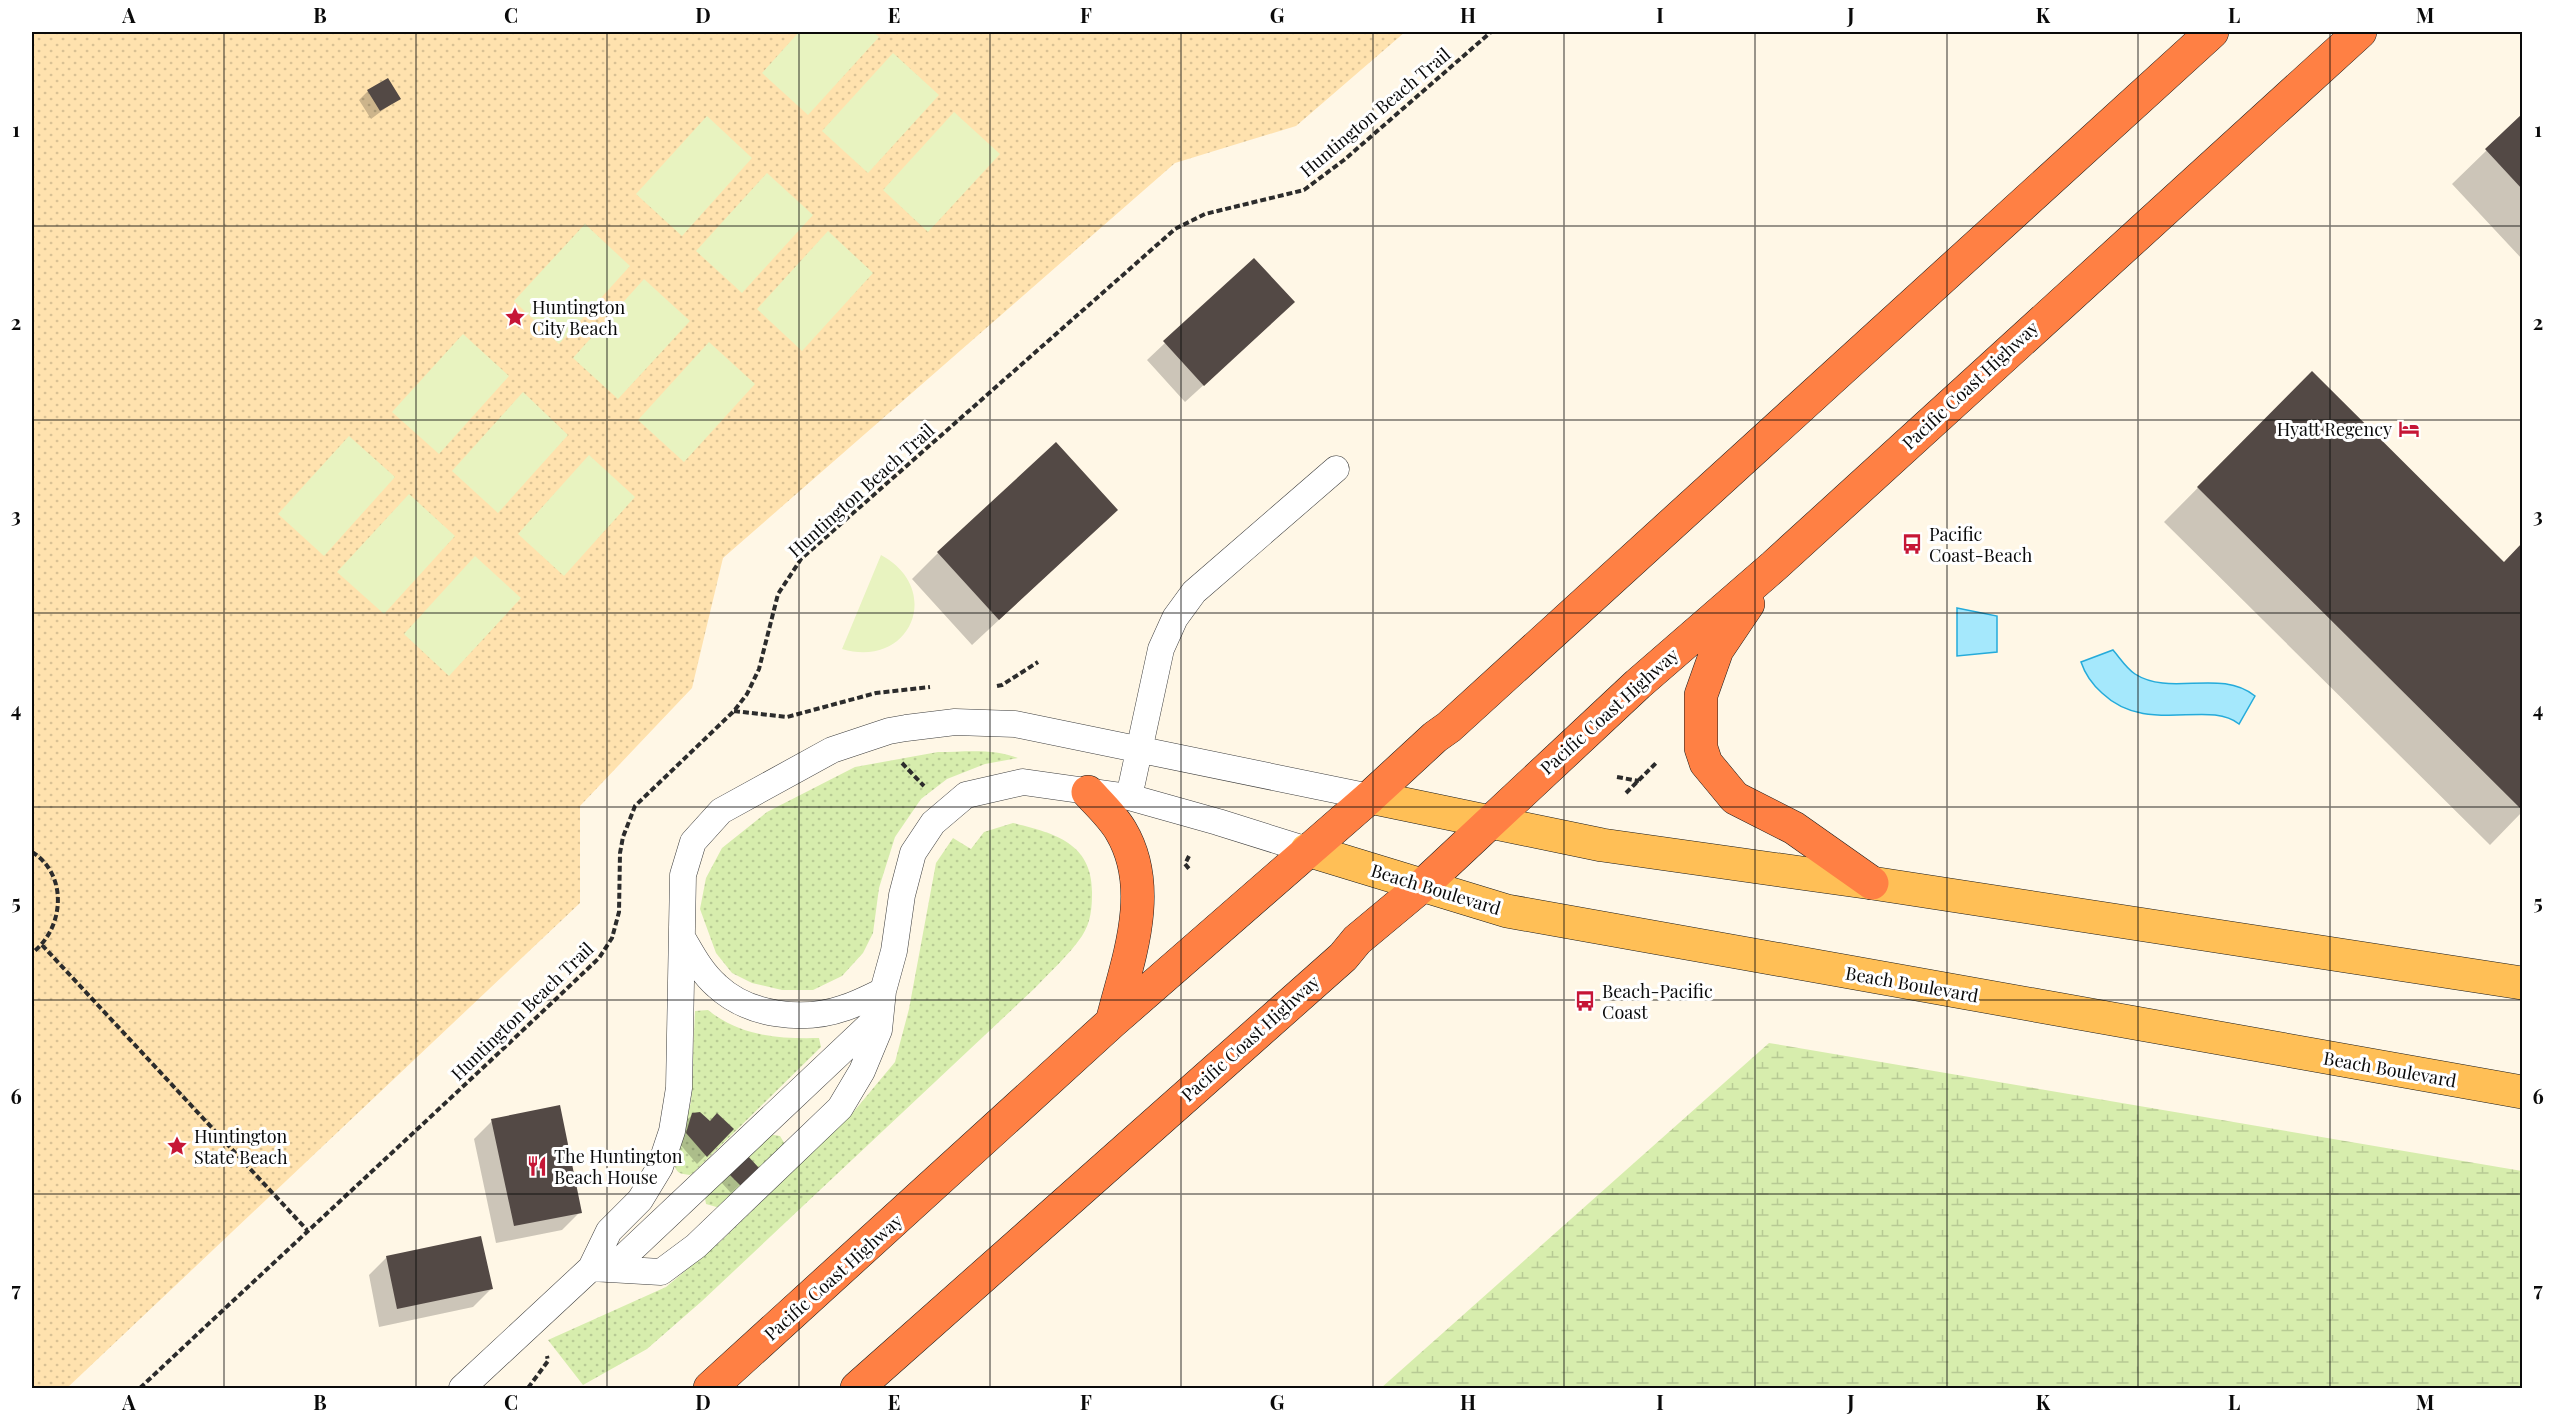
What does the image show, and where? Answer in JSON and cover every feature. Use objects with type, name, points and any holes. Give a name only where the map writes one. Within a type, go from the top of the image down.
[{"type":"highway","name":"Pacific Coast Highway","points":[[710,1389],[1112,1022],[1370,797],[2212,32]]},
{"type":"highway","name":"Pacific Coast Highway","points":[[857,1389],[1334,965],[1357,940],[1423,885],[1630,692],[1774,566],[2360,32]]},
{"type":"highway","points":[[1774,566],[1717,650],[1701,694],[1701,748],[1706,762],[1735,798],[1794,828],[1872,882]]},
{"type":"highway","points":[[1088,792],[1121,830],[1132,857],[1136,875],[1137,920],[1112,1022]]},
{"type":"main road","points":[[1370,797],[1602,845],[1872,882],[2523,983]]},
{"type":"main road","name":"Beach Boulevard","points":[[1307,850],[1507,911],[2523,1092]]},
{"type":"lane","points":[[1129,798],[1161,649],[1175,618],[1194,592],[1336,469]]},
{"type":"lane","points":[[601,1269],[609,1231],[640,1200],[660,1167],[672,1131],[679,1088],[682,875],[693,842],[720,811],[832,750],[889,731],[955,722],[1015,724],[1370,797]]},
{"type":"lane","points":[[601,1269],[661,1272],[696,1246],[840,1108],[862,1071],[879,1030],[902,895],[913,853],[933,823],[966,795],[1023,782],[1129,798],[1218,822],[1307,850]]},
{"type":"lane","points":[[682,936],[701,969],[717,987],[738,1001],[760,1009],[799,1016],[882,1003]]},
{"type":"lane","points":[[462,1389],[601,1269],[858,1039],[882,1003]]},
{"type":"path","name":"Huntington Beach Trail","points":[[140,1389],[308,1230],[379,1168],[599,958],[612,938],[619,912],[620,853],[623,837],[635,806],[734,711],[747,694],[759,669],[778,594],[801,559],[1175,228],[1205,214],[1304,190],[1344,160],[1491,32]]},
{"type":"path","points":[[898,758],[927,790]]},
{"type":"path","points":[[1626,793],[1657,762]]},
{"type":"path","points":[[1617,777],[1638,781]]},
{"type":"path","points":[[32,852],[50,872],[57,890],[58,910],[53,928],[42,945],[32,953]]},
{"type":"path","points":[[1188,856],[1185,864],[1190,870]]},
{"type":"path","points":[[42,945],[308,1230]]},
{"type":"green space","points":[[799,32],[873,32],[879,37],[808,115],[762,73]]},
{"type":"green space","points":[[893,53],[939,95],[868,173],[822,131]]},
{"type":"green space","points":[[954,112],[1000,154],[928,232],[883,190]]},
{"type":"green space","points":[[707,116],[752,158],[682,236],[636,194]]},
{"type":"green space","points":[[767,173],[813,215],[742,293],[696,251]]},
{"type":"green space","points":[[585,224],[630,266],[559,344],[514,301]]},
{"type":"green space","points":[[828,231],[873,273],[802,351],[757,309]]},
{"type":"green space","points":[[644,279],[690,321],[618,399],[573,358]]},
{"type":"green space","points":[[463,334],[509,376],[439,454],[392,412]]},
{"type":"green space","points":[[709,342],[755,384],[684,462],[638,420]]},
{"type":"green space","points":[[523,392],[568,435],[498,513],[452,471]]},
{"type":"green space","points":[[349,436],[395,477],[324,556],[278,514]]},
{"type":"green space","points":[[589,455],[635,497],[564,576],[518,534]]},
{"type":"green space","points":[[409,494],[455,536],[384,614],[337,572]]},
{"type":"green space","points":[[881,555],[900,570],[911,587],[915,605],[911,622],[901,637],[886,648],[866,652],[842,649]]},
{"type":"green space","points":[[475,556],[521,598],[449,676],[404,634]]},
{"type":"green space","points":[[938,752],[989,752],[1018,758],[985,764],[947,779],[921,799],[895,837],[879,888],[873,933],[863,953],[842,976],[813,990],[782,990],[752,983],[732,973],[716,953],[700,909],[706,878],[722,848],[767,812],[855,767]]},
{"type":"green space","points":[[1013,823],[1042,831],[1068,842],[1085,862],[1090,875],[1091,909],[1087,925],[1077,943],[1035,988],[702,1301],[647,1349],[583,1385],[548,1340],[666,1287],[721,1241],[850,1116],[895,1062],[909,1009],[936,863],[953,838],[971,849],[984,832]]},
{"type":"green space","points":[[708,1010],[720,1019],[746,1031],[789,1038],[819,1038],[821,1047],[693,1173],[687,1175],[677,1171],[674,1163],[691,1102],[695,1011]]},
{"type":"green space","points":[[1769,1043],[2522,1171],[2522,1388],[1381,1388]]},
{"type":"green space","points":[[768,1134],[780,1136],[786,1146],[720,1208],[706,1204],[704,1192]]},
{"type":"sand","points":[[32,32],[1405,32],[1296,126],[1175,163],[723,558],[692,688],[580,806],[580,903],[67,1388],[32,1388]]},
{"type":"water","points":[[1957,608],[1997,616],[1997,652],[1957,656]]},
{"type":"water","points":[[2113,650],[2132,672],[2149,680],[2180,684],[2227,684],[2241,688],[2255,696],[2239,724],[2226,717],[2211,715],[2157,715],[2138,712],[2120,706],[2102,693],[2090,679],[2081,662]]},
{"type":"building","points":[[388,78],[401,99],[380,111],[367,90]]},
{"type":"building","points":[[2522,114],[2522,189],[2485,149]]},
{"type":"building","points":[[1254,258],[1295,302],[1204,386],[1163,341]]},
{"type":"building","points":[[2312,371],[2504,562],[2522,543],[2522,810],[2197,487]]},
{"type":"building","points":[[1056,442],[1118,510],[999,620],[937,552]]},
{"type":"building","name":"The Huntington Beach House","points":[[560,1105],[582,1213],[514,1226],[491,1119]]},
{"type":"building","points":[[700,1112],[710,1121],[717,1113],[734,1129],[707,1157],[686,1133],[692,1113]]},
{"type":"building","points":[[747,1155],[759,1168],[741,1186],[728,1173]]},
{"type":"building","points":[[481,1236],[493,1289],[397,1309],[386,1256]]},
{"type":"place","name":"Huntington City Beach","points":[[515,317]]},
{"type":"place","name":"Hyatt Regency","points":[[2409,429]]},
{"type":"place","name":"Pacific Coast-Beach","points":[[1912,544]]},
{"type":"place","name":"Beach-Pacific Coast","points":[[1585,1001]]},
{"type":"place","name":"Huntington State Beach","points":[[177,1146]]},
{"type":"place","name":"The Huntington Beach House","points":[[537,1166]]}]
